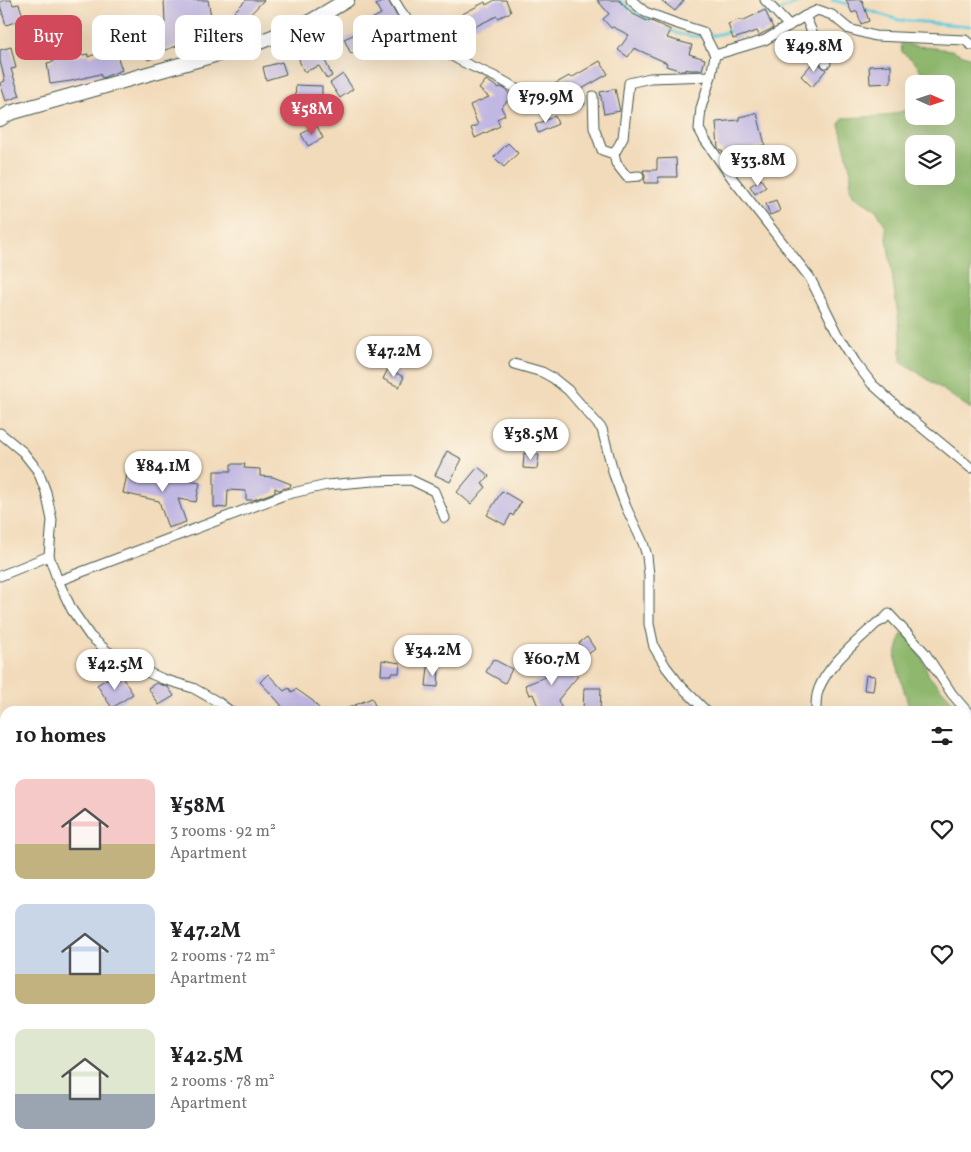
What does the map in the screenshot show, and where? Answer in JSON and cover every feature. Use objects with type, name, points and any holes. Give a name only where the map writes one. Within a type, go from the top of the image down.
[{"type":"highway","points":[[0,119],[31,107],[257,43],[308,23],[347,0]]},
{"type":"street","points":[[394,0],[413,28],[436,47],[505,82],[523,94],[528,104]]},
{"type":"street","points":[[632,0],[644,12],[704,32],[715,55],[701,108],[699,128],[705,140],[732,178],[810,278],[839,336],[855,362],[872,384],[971,468]]},
{"type":"street","points":[[765,0],[789,26]]},
{"type":"street","points":[[715,55],[765,40],[818,10],[832,15],[849,29],[874,36],[965,40],[971,45]]},
{"type":"street","points":[[805,16],[826,64]]},
{"type":"street","points":[[638,176],[627,177],[616,163],[614,154],[623,138],[628,84],[650,78],[711,76]]},
{"type":"street","points":[[593,96],[594,128],[602,150],[614,154]]},
{"type":"street","points":[[514,364],[542,372],[553,378],[568,390],[602,429],[614,474],[626,507],[643,542],[648,575],[649,624],[654,648],[680,685],[701,706]]},
{"type":"street","points":[[0,433],[23,452],[38,471],[46,492],[52,520],[49,556],[58,581],[72,610],[90,636],[107,651],[124,662],[163,679],[193,688],[223,706]]},
{"type":"street","points":[[58,581],[284,495],[327,485],[411,480],[434,491],[445,518]]},
{"type":"street","points":[[0,576],[49,556]]},
{"type":"street","points":[[816,706],[817,695],[825,677],[843,654],[889,614],[925,653],[952,694],[962,706]]},
{"type":"green space","points":[[901,44],[951,50],[971,58],[971,409],[901,361],[901,337],[885,225],[876,210],[854,196],[850,189],[851,172],[839,124],[843,118],[885,116],[905,110],[905,125],[955,125],[955,75],[923,75],[910,58],[902,52]]},
{"type":"green space","points":[[901,635],[909,635],[916,642],[929,676],[957,706],[909,706],[895,659]]},
{"type":"building","points":[[11,0],[13,5],[19,4],[23,15],[15,15],[15,22],[6,25],[0,2]]},
{"type":"building","points":[[164,0],[208,0],[211,15],[175,15],[175,47],[165,50]]},
{"type":"building","points":[[246,0],[264,0],[250,15],[237,15],[234,12]]},
{"type":"building","points":[[388,0],[396,15],[379,15],[381,14],[376,5]]},
{"type":"building","points":[[495,0],[506,0],[511,12],[498,18],[497,16],[476,26],[476,15],[461,15],[485,2],[486,5]]},
{"type":"building","points":[[597,0],[619,0],[631,13],[671,30],[667,38],[692,45],[689,54],[705,59],[702,70],[685,69],[685,71],[682,71],[666,66],[667,63],[634,48],[628,57],[618,50],[629,35],[613,27],[611,28],[603,19],[609,14]]},
{"type":"building","points":[[661,0],[684,0],[675,11]]},
{"type":"building","points":[[846,0],[862,0],[869,21],[861,24],[857,11],[852,13]]},
{"type":"building","points":[[765,10],[773,28],[759,35],[757,31],[733,39],[728,24],[741,19],[742,21]]},
{"type":"building","points":[[353,35],[353,53],[351,54],[344,39]]},
{"type":"building","points":[[11,47],[16,68],[11,69],[20,96],[6,101],[0,83],[5,81],[0,61],[0,50]]},
{"type":"building","points":[[88,54],[88,57],[92,55],[92,60],[119,60],[122,70],[102,78],[100,74],[50,84],[47,63],[53,62],[53,60],[82,60],[82,55]]},
{"type":"building","points":[[817,58],[820,65],[826,70],[812,87],[801,76]]},
{"type":"building","points":[[299,60],[325,60],[332,76],[327,79],[319,66],[304,72]]},
{"type":"building","points":[[600,61],[608,74],[566,98],[580,95],[585,104],[569,113],[553,85],[569,76],[571,78]]},
{"type":"building","points":[[282,62],[286,74],[266,80],[263,67]]},
{"type":"building","points":[[891,65],[891,83],[870,84],[869,66]]},
{"type":"building","points":[[343,74],[353,89],[340,98],[330,83]]},
{"type":"building","points":[[486,80],[499,88],[505,89],[512,97],[501,107],[505,115],[497,119],[500,126],[475,138],[471,128],[478,125],[470,105],[489,97],[479,89]]},
{"type":"building","points":[[296,85],[322,86],[322,99],[311,98],[310,115],[294,114]]},
{"type":"building","points":[[615,89],[620,111],[604,114],[600,92]]},
{"type":"building","points":[[757,113],[765,145],[740,151],[740,154],[724,156],[722,150],[718,148],[716,122],[739,120],[739,117]]},
{"type":"building","points":[[555,116],[558,124],[538,133],[535,125]]},
{"type":"building","points":[[317,126],[323,138],[308,146],[301,134]]},
{"type":"building","points":[[508,143],[518,153],[504,167],[494,157]]},
{"type":"building","points":[[676,158],[677,177],[658,177],[659,183],[644,183],[645,176],[643,170],[657,170],[657,159]]},
{"type":"building","points":[[761,179],[766,187],[755,194],[750,186]]},
{"type":"building","points":[[776,200],[780,211],[770,215],[766,204]]},
{"type":"building","points":[[388,369],[404,377],[399,387],[383,379]]},
{"type":"building","points":[[447,451],[462,459],[450,482],[435,475]]},
{"type":"building","points":[[524,453],[539,455],[537,469],[523,468]]},
{"type":"building","points":[[231,464],[245,464],[244,468],[260,469],[260,476],[273,477],[291,484],[290,487],[279,490],[275,488],[275,492],[253,500],[246,500],[246,491],[228,490],[227,508],[214,507],[214,471],[231,471]]},
{"type":"building","points":[[478,467],[489,476],[482,484],[486,487],[471,504],[457,492]]},
{"type":"building","points":[[128,470],[200,483],[196,502],[178,499],[186,522],[168,528],[159,501],[123,493]]},
{"type":"building","points":[[502,491],[521,502],[505,525],[487,515]]},
{"type":"building","points":[[587,637],[595,649],[587,655],[579,643]]},
{"type":"building","points":[[553,656],[578,676],[558,700],[561,706],[538,706],[533,694],[529,695],[525,685],[548,676],[542,670]]},
{"type":"building","points":[[493,659],[512,669],[505,683],[486,672]]},
{"type":"building","points":[[382,660],[400,663],[399,673],[381,675]]},
{"type":"building","points":[[428,667],[439,668],[438,687],[426,686]]},
{"type":"building","points":[[268,674],[284,691],[289,688],[292,692],[296,689],[317,706],[282,706],[260,682]]},
{"type":"building","points":[[866,675],[875,676],[873,691],[864,690]]},
{"type":"building","points":[[122,677],[133,694],[115,706],[111,706],[97,685],[108,678],[110,681],[114,678],[116,682]]},
{"type":"building","points":[[156,683],[168,687],[174,696],[159,705],[148,688]]},
{"type":"building","points":[[584,688],[601,688],[600,706],[583,706]]},
{"type":"building","points":[[372,698],[375,706],[353,706]]},
{"type":"waterway","points":[[620,0],[627,7],[652,22]]},
{"type":"waterway","points":[[764,18],[802,0]]},
{"type":"waterway","points":[[832,0],[851,5]]},
{"type":"waterway","points":[[861,8],[899,20],[971,26]]},
{"type":"waterway","points":[[669,30],[693,37],[717,35],[733,30]]}]
